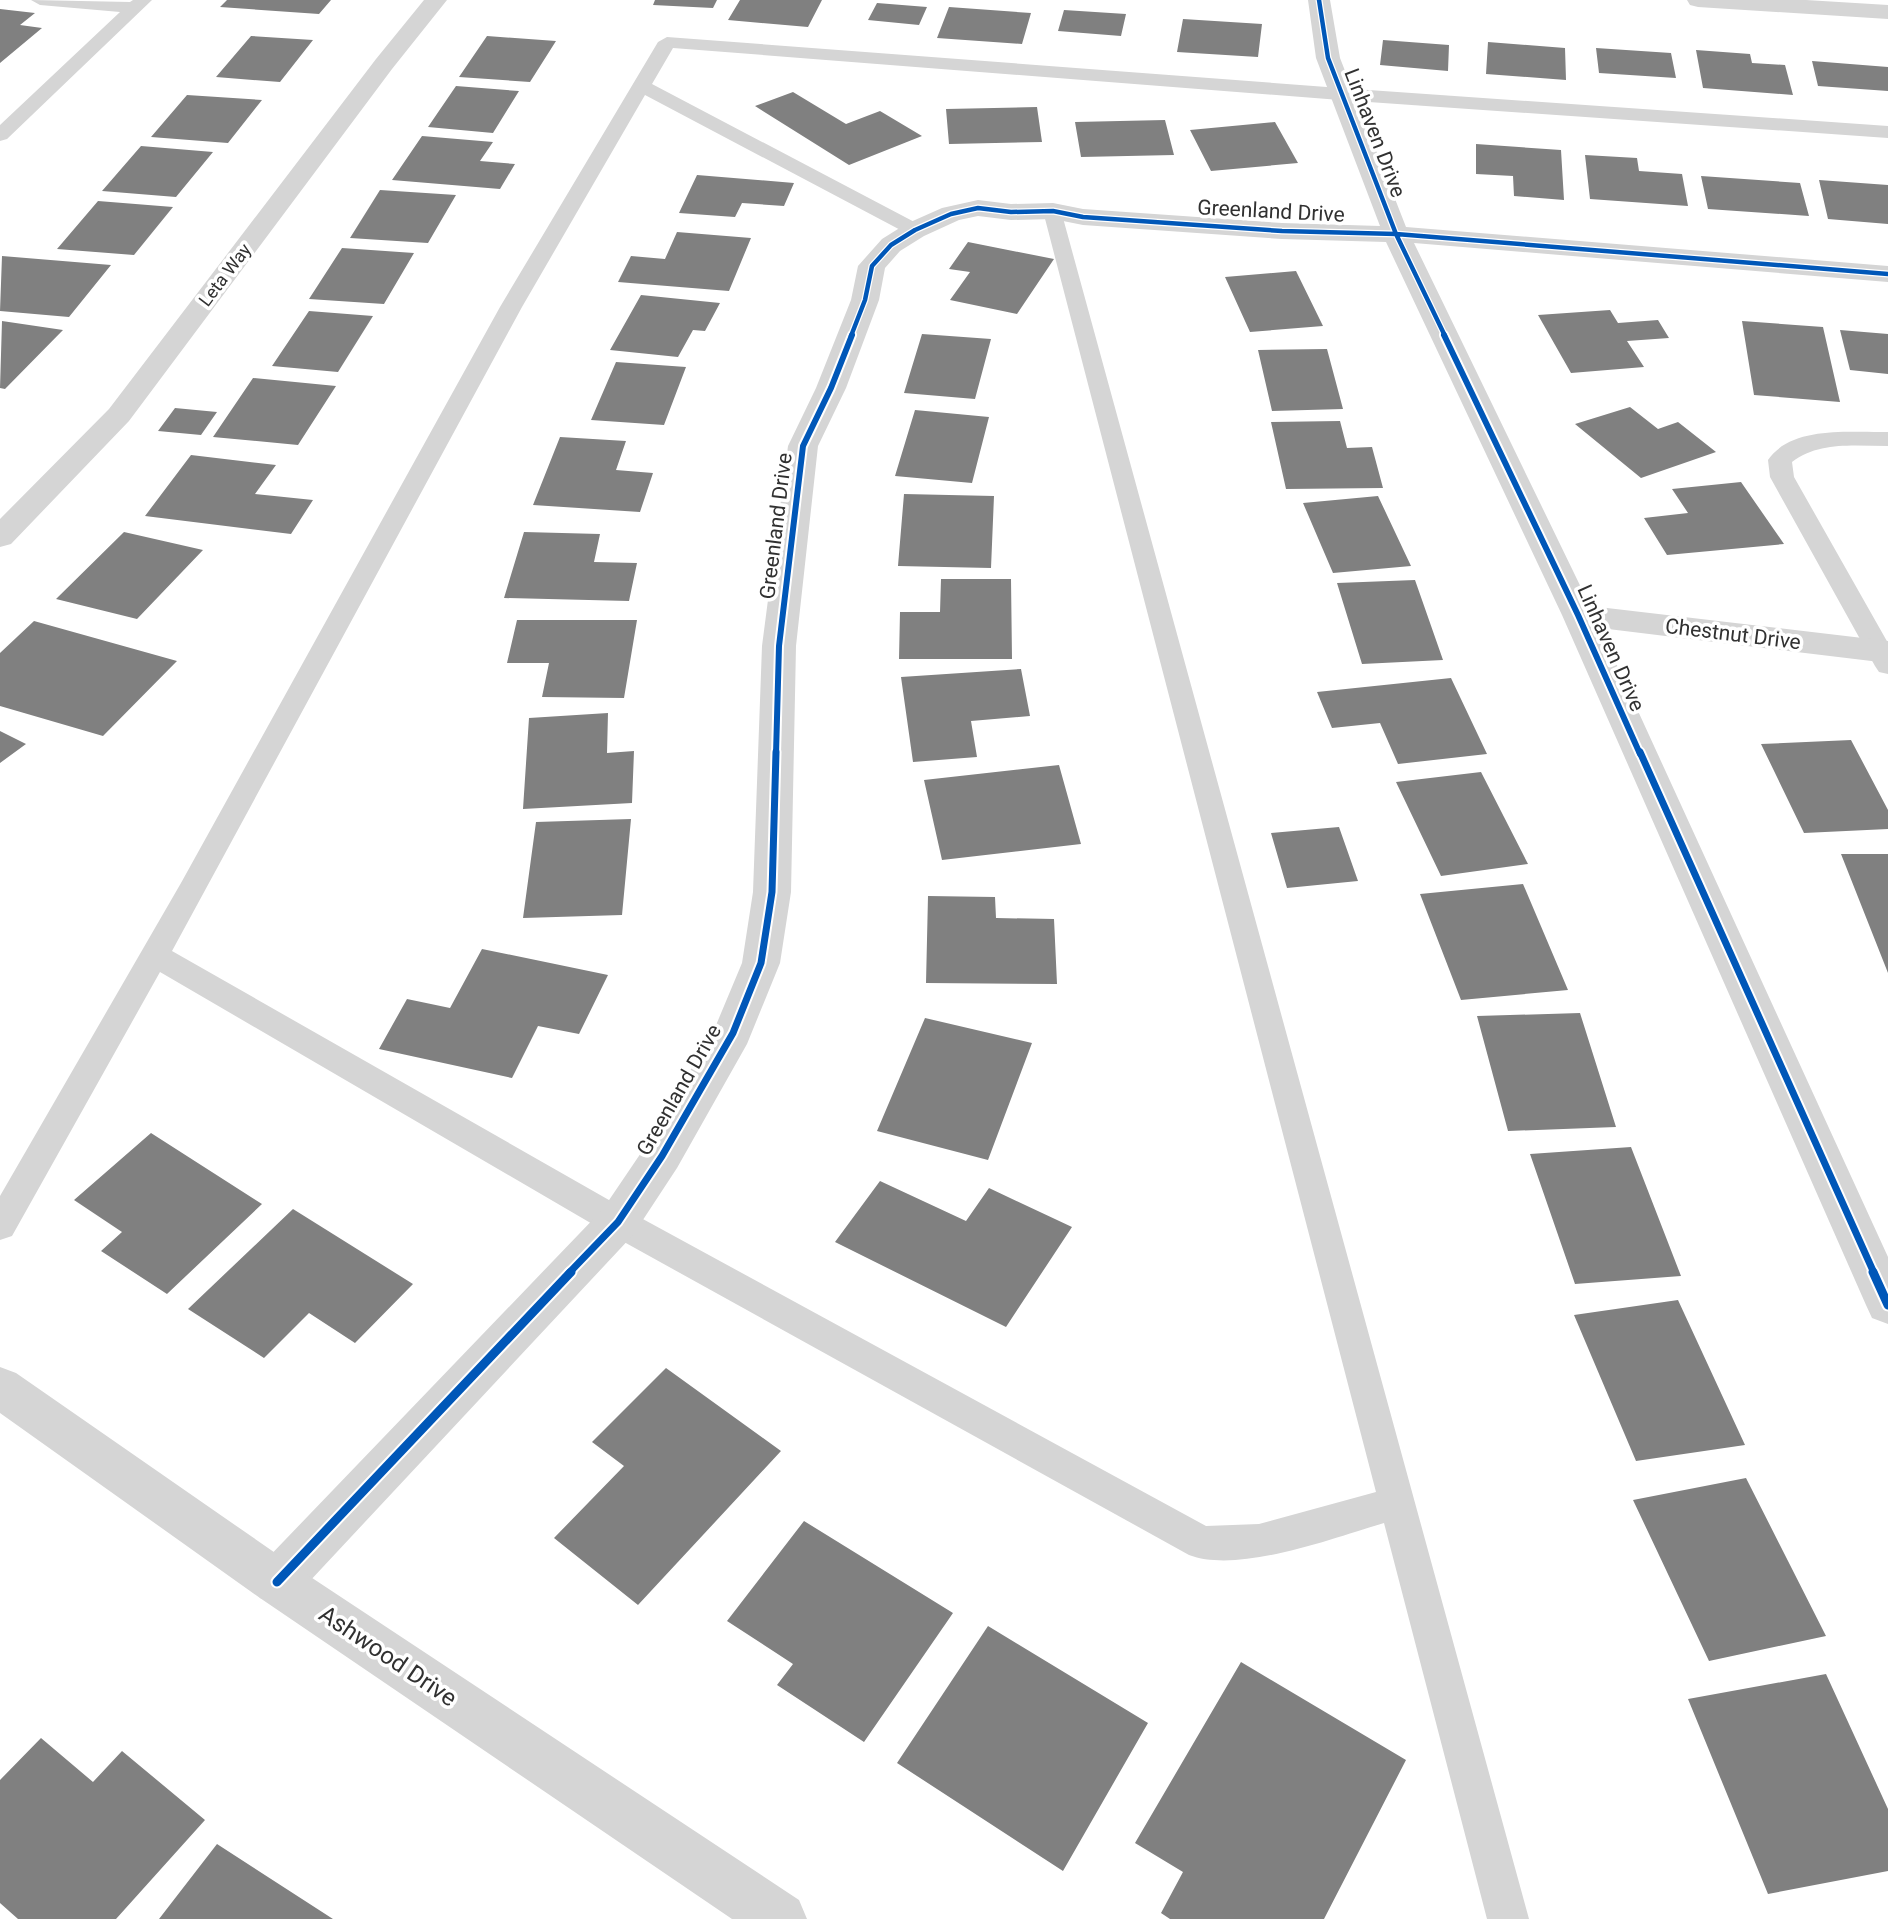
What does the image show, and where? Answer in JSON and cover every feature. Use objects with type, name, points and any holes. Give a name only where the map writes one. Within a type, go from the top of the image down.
[{"type":"street","name":"Leta Way","points":[[0,537],[119,415],[384,64],[436,0]]},
{"type":"street","name":"Linhaven Drive","points":[[1319,0],[1328,58],[1396,234],[1578,615],[1875,1251],[1888,1305]]},
{"type":"street","points":[[1698,0],[1851,5],[1888,12]]},
{"type":"street","name":"Greenland Drive","points":[[277,1582],[618,1222],[662,1156],[733,1033],[761,963],[772,892],[779,646],[803,446],[831,388],[865,300],[872,266],[891,244],[951,214],[978,208],[1011,212],[1053,211],[1110,219],[1282,230],[1396,234],[1888,274]]},
{"type":"street","name":"Chestnut Drive","points":[[1578,615],[1885,656]]},
{"type":"street","name":"Ashwood Drive","points":[[0,1387],[277,1582],[780,1919]]},
{"type":"lane","points":[[40,0],[138,4]]},
{"type":"lane","points":[[0,135],[138,4]]},
{"type":"lane","points":[[0,1226],[155,955],[511,307],[667,42],[1340,94],[1888,132]]},
{"type":"lane","points":[[641,86],[915,230]]},
{"type":"lane","points":[[1053,211],[1508,1919]]},
{"type":"lane","points":[[1885,656],[1782,477],[1780,460],[1797,447],[1825,440],[1888,439]]},
{"type":"lane","points":[[155,955],[618,1222],[1202,1543],[1259,1541],[1397,1503]]},
{"type":"building","points":[[227,0],[331,0],[319,14],[220,7]]},
{"type":"building","points":[[655,0],[717,0],[713,8],[653,5]]},
{"type":"building","points":[[740,0],[822,0],[808,27],[728,20]]},
{"type":"building","points":[[877,3],[927,7],[919,25],[868,20]]},
{"type":"building","points":[[949,7],[1031,13],[1022,44],[937,38]]},
{"type":"building","points":[[0,9],[35,13],[20,25],[42,28],[0,63]]},
{"type":"building","points":[[1064,10],[1126,14],[1121,36],[1058,31]]},
{"type":"building","points":[[1183,19],[1262,24],[1258,57],[1177,52]]},
{"type":"building","points":[[251,36],[313,40],[280,82],[216,77]]},
{"type":"building","points":[[487,36],[556,41],[530,82],[459,77]]},
{"type":"building","points":[[1383,40],[1449,45],[1448,71],[1380,65]]},
{"type":"building","points":[[1488,42],[1565,48],[1566,80],[1486,74]]},
{"type":"building","points":[[1596,48],[1671,53],[1676,78],[1599,73]]},
{"type":"building","points":[[1696,50],[1750,54],[1752,63],[1785,65],[1793,95],[1703,88]]},
{"type":"building","points":[[1812,61],[1888,67],[1888,91],[1818,86]]},
{"type":"building","points":[[456,86],[519,91],[493,133],[428,127]]},
{"type":"building","points":[[793,92],[846,124],[880,111],[922,136],[849,165],[755,106]]},
{"type":"building","points":[[187,95],[262,100],[228,143],[151,137]]},
{"type":"building","points":[[1037,107],[1042,142],[949,144],[946,109]]},
{"type":"building","points":[[1165,120],[1174,155],[1081,157],[1075,122]]},
{"type":"building","points":[[1275,122],[1298,163],[1211,171],[1190,130]]},
{"type":"building","points":[[422,136],[493,142],[480,161],[515,164],[500,189],[392,180]]},
{"type":"building","points":[[1476,144],[1561,150],[1564,200],[1514,196],[1513,176],[1476,174]]},
{"type":"building","points":[[141,146],[213,152],[176,197],[102,191]]},
{"type":"building","points":[[1585,155],[1637,158],[1639,171],[1682,174],[1688,206],[1590,199]]},
{"type":"building","points":[[697,175],[794,183],[784,206],[742,203],[735,217],[679,213]]},
{"type":"building","points":[[1701,176],[1800,183],[1809,216],[1708,209]]},
{"type":"building","points":[[1819,180],[1888,185],[1888,224],[1828,219]]},
{"type":"building","points":[[380,190],[456,195],[428,243],[350,238]]},
{"type":"building","points":[[98,201],[173,207],[134,255],[57,249]]},
{"type":"building","points":[[677,232],[751,238],[729,291],[618,282],[631,256],[665,259]]},
{"type":"building","points":[[968,242],[1054,259],[1017,314],[950,300],[970,272],[949,269]]},
{"type":"building","points":[[342,248],[414,253],[384,304],[309,299]]},
{"type":"building","points":[[2,256],[111,265],[69,317],[0,311]]},
{"type":"building","points":[[1296,271],[1323,326],[1250,332],[1225,277]]},
{"type":"building","points":[[641,295],[720,303],[705,331],[693,330],[678,357],[610,350]]},
{"type":"building","points":[[1610,310],[1618,323],[1658,320],[1669,338],[1627,341],[1644,367],[1571,373],[1538,315]]},
{"type":"building","points":[[309,311],[373,316],[338,372],[272,366]]},
{"type":"building","points":[[2,321],[63,330],[5,389],[0,388]]},
{"type":"building","points":[[1742,321],[1823,327],[1840,402],[1754,395]]},
{"type":"building","points":[[1840,330],[1888,334],[1888,374],[1850,370]]},
{"type":"building","points":[[922,334],[991,339],[975,399],[904,393]]},
{"type":"building","points":[[1327,349],[1343,409],[1272,411],[1258,350]]},
{"type":"building","points":[[616,362],[686,367],[664,425],[591,420]]},
{"type":"building","points":[[253,378],[336,386],[298,445],[213,437]]},
{"type":"building","points":[[1630,407],[1658,429],[1678,422],[1716,452],[1641,478],[1575,424]]},
{"type":"building","points":[[175,408],[217,412],[201,435],[158,431]]},
{"type":"building","points":[[915,410],[989,417],[972,483],[895,476]]},
{"type":"building","points":[[1340,421],[1347,448],[1372,447],[1383,488],[1286,489],[1271,422]]},
{"type":"building","points":[[560,437],[626,441],[616,470],[653,473],[640,512],[533,505]]},
{"type":"building","points":[[191,455],[276,465],[255,494],[313,500],[291,534],[145,516]]},
{"type":"building","points":[[1741,482],[1784,544],[1667,555],[1644,518],[1688,513],[1672,489]]},
{"type":"building","points":[[904,494],[994,496],[991,568],[898,566]]},
{"type":"building","points":[[1378,496],[1411,566],[1333,573],[1303,503]]},
{"type":"building","points":[[124,532],[203,550],[137,619],[56,599]]},
{"type":"building","points":[[524,532],[600,534],[594,562],[637,563],[629,601],[504,598]]},
{"type":"building","points":[[941,579],[1011,579],[1012,659],[899,659],[900,612],[940,612]]},
{"type":"building","points":[[1415,580],[1443,660],[1362,664],[1337,583]]},
{"type":"building","points":[[517,620],[637,620],[624,698],[542,697],[549,663],[507,663]]},
{"type":"building","points":[[34,621],[177,661],[103,736],[0,706],[0,653]]},
{"type":"building","points":[[1021,669],[1030,716],[971,721],[977,757],[913,762],[901,677]]},
{"type":"building","points":[[1451,678],[1487,754],[1398,764],[1380,723],[1332,728],[1317,692]]},
{"type":"building","points":[[608,713],[607,753],[634,751],[632,803],[523,809],[529,718]]},
{"type":"building","points":[[0,731],[26,744],[0,763]]},
{"type":"building","points":[[1851,740],[1888,810],[1888,829],[1804,833],[1761,744]]},
{"type":"building","points":[[1059,765],[1081,844],[942,860],[924,780]]},
{"type":"building","points":[[1481,772],[1528,864],[1441,876],[1396,782]]},
{"type":"building","points":[[631,819],[622,915],[523,918],[536,822]]},
{"type":"building","points":[[1339,827],[1358,881],[1287,888],[1271,833]]},
{"type":"building","points":[[1841,854],[1888,854],[1888,973]]},
{"type":"building","points":[[1523,884],[1568,990],[1461,1000],[1420,894]]},
{"type":"building","points":[[928,896],[995,897],[996,918],[1054,919],[1057,984],[926,983]]},
{"type":"building","points":[[482,949],[608,975],[579,1034],[538,1026],[512,1078],[379,1049],[407,999],[450,1008]]},
{"type":"building","points":[[1580,1013],[1616,1127],[1508,1131],[1477,1016]]},
{"type":"building","points":[[925,1018],[1032,1043],[988,1160],[877,1131]]},
{"type":"building","points":[[151,1133],[262,1204],[167,1294],[101,1251],[122,1232],[74,1200]]},
{"type":"building","points":[[1631,1147],[1681,1276],[1575,1284],[1530,1154]]},
{"type":"building","points":[[880,1181],[966,1221],[989,1188],[1072,1227],[1006,1327],[835,1242]]},
{"type":"building","points":[[293,1209],[413,1284],[355,1343],[309,1313],[264,1358],[188,1309]]},
{"type":"building","points":[[1678,1300],[1745,1445],[1636,1461],[1574,1315]]},
{"type":"building","points":[[666,1368],[781,1451],[638,1605],[554,1538],[624,1466],[592,1442]]},
{"type":"building","points":[[1746,1478],[1826,1636],[1709,1661],[1633,1500]]},
{"type":"building","points":[[804,1521],[953,1613],[864,1742],[777,1685],[793,1664],[727,1621]]},
{"type":"building","points":[[988,1626],[1148,1723],[1063,1871],[897,1763]]},
{"type":"building","points":[[1241,1662],[1406,1760],[1324,1919],[1170,1919],[1161,1913],[1183,1872],[1135,1843]]},
{"type":"building","points":[[1826,1674],[1888,1809],[1888,1871],[1768,1894],[1688,1699]]},
{"type":"building","points":[[41,1738],[93,1782],[122,1751],[205,1820],[116,1919],[18,1919],[0,1903],[0,1780]]},
{"type":"building","points":[[217,1844],[333,1919],[159,1919]]},
{"type":"cycle path","points":[[1319,0],[1328,58],[1396,234],[1578,615],[1888,1305]]},
{"type":"cycle path","points":[[277,1582],[618,1222],[662,1156],[733,1033],[761,963],[772,892],[779,646],[803,446],[831,388],[865,300],[872,266],[891,245],[915,230],[951,214],[978,208],[1011,212],[1053,211],[1083,217],[1282,231],[1396,234],[1888,274]]}]
